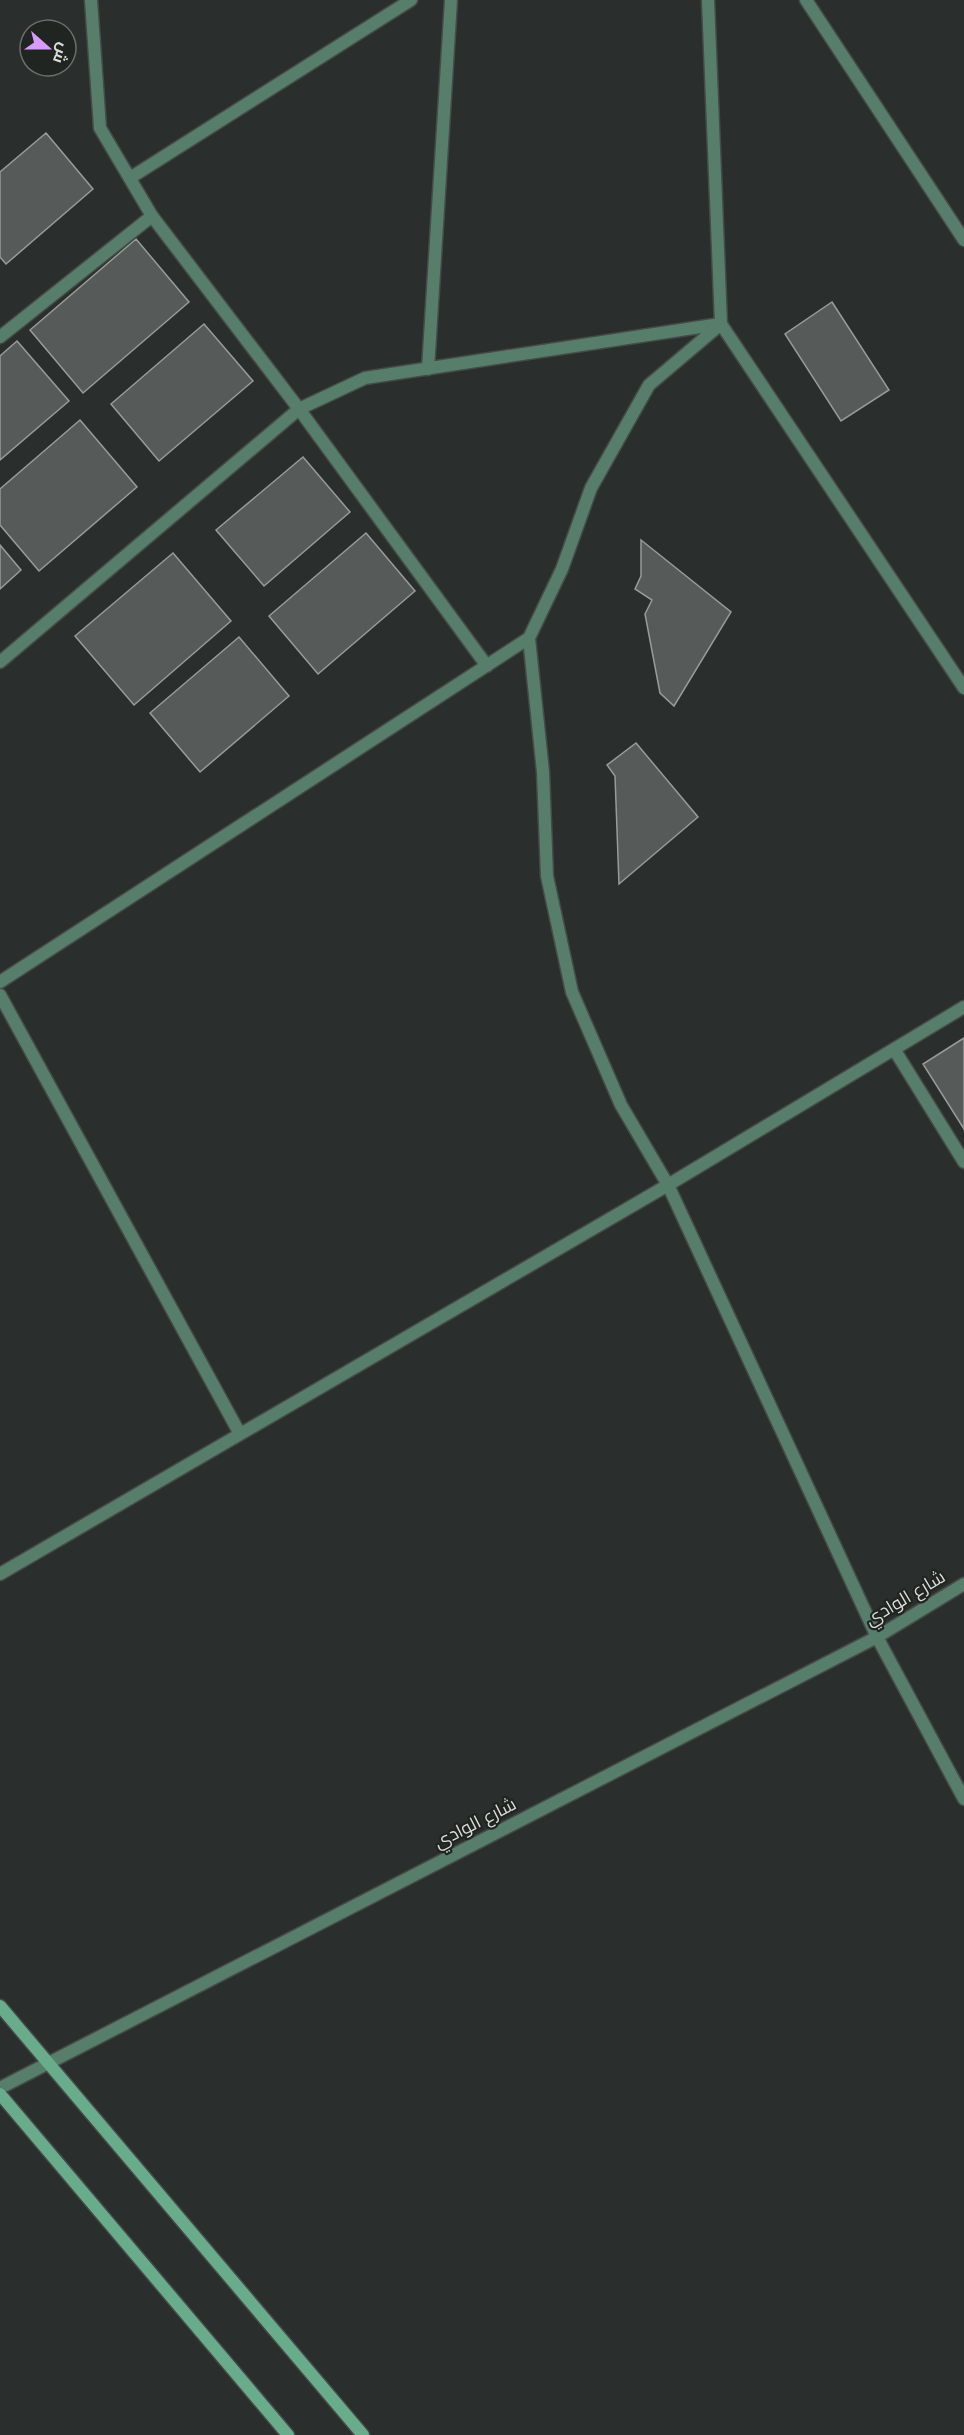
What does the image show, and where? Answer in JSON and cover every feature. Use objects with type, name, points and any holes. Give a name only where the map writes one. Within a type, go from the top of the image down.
[{"type":"main road","points":[[0,2006],[363,2435]]},
{"type":"main road","points":[[0,2094],[288,2435]]},
{"type":"street","points":[[91,0],[100,128],[152,216],[299,409],[487,666]]},
{"type":"street","points":[[130,178],[411,0]]},
{"type":"street","points":[[428,369],[451,0]]},
{"type":"street","points":[[708,0],[721,324],[964,688]]},
{"type":"street","points":[[806,0],[964,240]]},
{"type":"street","points":[[0,337],[152,216]]},
{"type":"street","points":[[0,662],[299,409],[365,378],[721,324]]},
{"type":"street","points":[[0,982],[529,638],[562,569],[591,488],[650,385],[721,324]]},
{"type":"street","points":[[529,638],[543,772],[547,876],[572,992],[621,1105],[668,1185],[877,1637],[964,1799]]},
{"type":"street","points":[[0,995],[240,1434]]},
{"type":"street","points":[[0,1574],[668,1185],[964,1007]]},
{"type":"street","points":[[894,1049],[964,1162]]},
{"type":"street","name":"شارع الوادي","points":[[0,2088],[877,1637],[964,1584]]},
{"type":"building","points":[[46,133],[93,189],[6,264],[0,257],[0,172]]},
{"type":"building","points":[[136,239],[189,302],[83,393],[30,330]]},
{"type":"building","points":[[832,302],[889,390],[841,421],[785,334]]},
{"type":"building","points":[[204,324],[253,381],[159,461],[111,404]]},
{"type":"building","points":[[17,341],[69,401],[0,460],[0,356]]},
{"type":"building","points":[[80,420],[137,487],[39,571],[0,525],[0,489]]},
{"type":"building","points":[[303,457],[350,512],[264,586],[216,530]]},
{"type":"building","points":[[366,533],[415,591],[318,674],[269,616]]},
{"type":"building","points":[[641,540],[731,612],[674,706],[660,693],[645,614],[652,600],[635,589],[641,576]]},
{"type":"building","points":[[0,545],[21,570],[0,589]]},
{"type":"building","points":[[173,553],[231,621],[134,705],[75,636]]},
{"type":"building","points":[[239,637],[289,696],[200,772],[150,713]]},
{"type":"building","points":[[636,743],[698,817],[619,884],[615,776],[607,765]]},
{"type":"building","points":[[964,1038],[964,1129],[923,1064]]}]
